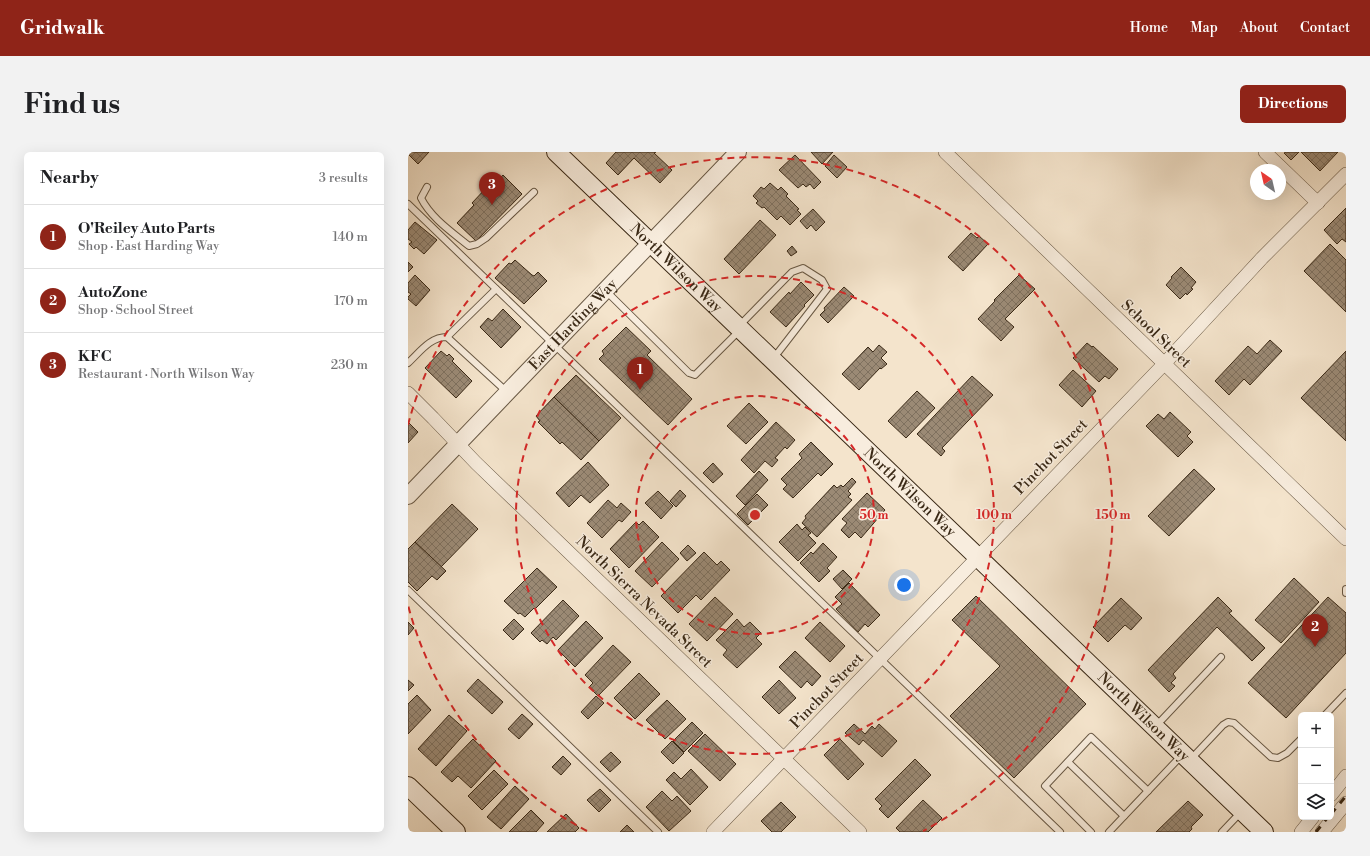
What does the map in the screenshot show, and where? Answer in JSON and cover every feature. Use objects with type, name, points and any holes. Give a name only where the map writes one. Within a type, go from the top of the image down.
[{"type":"main road","name":"North Wilson Way","points":[[556,152],[1264,832]]},
{"type":"main road","points":[[408,786],[456,832]]},
{"type":"street","name":"East Harding Way","points":[[408,496],[738,152]]},
{"type":"street","name":"School Street","points":[[945,152],[1346,539]]},
{"type":"street","points":[[1265,152],[1318,203]]},
{"type":"street","name":"Pinchot Street","points":[[713,832],[1164,364],[1262,258],[1346,174]]},
{"type":"street","name":"North Sierra Nevada Street","points":[[408,393],[476,463],[860,832]]},
{"type":"street","points":[[1334,791],[1346,776]]},
{"type":"street","points":[[1322,832],[1346,803]]},
{"type":"street","points":[[1302,832],[1311,820]]},
{"type":"lane","points":[[427,188],[421,198],[425,205],[442,224],[469,246],[477,244],[486,238],[534,192]]},
{"type":"lane","points":[[408,204],[1060,832]]},
{"type":"lane","points":[[605,290],[689,373],[695,375],[792,272],[803,268],[822,280],[827,289],[772,360]]},
{"type":"lane","points":[[447,337],[496,289]]},
{"type":"lane","points":[[408,363],[431,341],[440,337],[447,337],[508,392]]},
{"type":"lane","points":[[408,590],[658,832]]},
{"type":"lane","points":[[1155,728],[1221,657]]},
{"type":"lane","points":[[1328,712],[1346,693]]},
{"type":"lane","points":[[1109,832],[1148,790],[1228,722],[1234,722],[1271,757],[1278,758],[1287,754],[1298,742]]},
{"type":"lane","points":[[1091,832],[1045,786],[1091,738],[1148,790]]},
{"type":"lane","points":[[1068,762],[1124,816]]},
{"type":"lane","points":[[1222,832],[1242,811]]},
{"type":"building","points":[[408,152],[429,152],[418,164],[408,154]]},
{"type":"building","points":[[616,152],[656,152],[654,153],[672,170],[660,183],[634,158],[618,175],[606,163]]},
{"type":"building","points":[[811,152],[833,152],[822,164]]},
{"type":"building","points":[[1299,152],[1291,160],[1284,153]]},
{"type":"building","points":[[1301,152],[1338,152],[1320,171]]},
{"type":"building","points":[[795,155],[821,182],[814,189],[810,184],[806,187],[803,184],[798,188],[779,170]]},
{"type":"building","points":[[834,155],[847,167],[837,178],[825,166]]},
{"type":"building","points":[[503,175],[522,194],[476,241],[457,223],[474,205],[472,203],[487,187],[489,190]]},
{"type":"building","points":[[770,183],[778,190],[781,187],[788,194],[786,196],[799,209],[797,210],[801,214],[790,225],[781,216],[777,220],[764,207],[762,208],[756,203],[758,201],[753,196],[761,187],[764,189]]},
{"type":"building","points":[[1346,208],[1346,242],[1342,239],[1337,244],[1324,230]]},
{"type":"building","points":[[813,209],[825,222],[816,231],[811,225],[807,229],[800,221]]},
{"type":"building","points":[[760,220],[776,235],[739,274],[724,259]]},
{"type":"building","points":[[415,222],[437,240],[424,254],[416,247],[414,249],[409,244],[412,242],[408,239],[408,230]]},
{"type":"building","points":[[971,233],[977,238],[979,236],[988,244],[963,271],[948,257]]},
{"type":"building","points":[[1330,244],[1346,260],[1346,312],[1304,271]]},
{"type":"building","points":[[792,246],[797,252],[791,256],[787,251]]},
{"type":"building","points":[[515,260],[532,275],[534,276],[538,272],[547,281],[524,304],[495,278],[509,263],[511,264]]},
{"type":"building","points":[[408,262],[413,267],[408,272]]},
{"type":"building","points":[[1181,267],[1196,282],[1191,288],[1193,289],[1180,299],[1166,285],[1172,278],[1171,277]]},
{"type":"building","points":[[415,275],[430,290],[416,306],[408,299],[411,294],[408,292],[408,283]]},
{"type":"building","points":[[1019,275],[1035,289],[1005,319],[1014,327],[1001,341],[978,319],[995,301],[994,300]]},
{"type":"building","points":[[801,282],[814,295],[786,327],[770,312]]},
{"type":"building","points":[[844,287],[854,296],[828,323],[820,315],[825,310],[824,308]]},
{"type":"building","points":[[503,309],[521,327],[501,348],[480,327],[488,318],[492,321]]},
{"type":"building","points":[[626,327],[651,351],[647,355],[692,399],[668,425],[599,359],[604,354],[602,351]]},
{"type":"building","points":[[1270,340],[1282,351],[1250,385],[1244,379],[1229,395],[1215,381],[1248,346],[1257,354]]},
{"type":"building","points":[[1087,343],[1092,347],[1093,346],[1118,369],[1109,379],[1105,376],[1099,382],[1073,358]]},
{"type":"building","points":[[879,345],[887,352],[881,358],[887,364],[881,369],[880,368],[859,390],[842,374],[868,347],[873,352]]},
{"type":"building","points":[[441,351],[447,356],[449,354],[454,359],[452,361],[472,381],[456,398],[425,368]]},
{"type":"building","points":[[1346,351],[1346,441],[1301,398]]},
{"type":"building","points":[[1073,370],[1096,391],[1082,407],[1059,385]]},
{"type":"building","points":[[576,375],[621,418],[599,441],[554,397]]},
{"type":"building","points":[[972,376],[993,395],[942,448],[945,451],[941,456],[917,434]]},
{"type":"building","points":[[917,391],[935,408],[906,438],[888,421]]},
{"type":"building","points":[[554,397],[599,441],[581,460],[562,442],[560,444],[538,422],[540,421],[536,416]]},
{"type":"building","points":[[749,403],[768,422],[746,444],[727,426]]},
{"type":"building","points":[[1170,412],[1191,432],[1187,436],[1193,442],[1178,457],[1146,426],[1158,414],[1164,419]]},
{"type":"building","points":[[408,422],[418,432],[408,443]]},
{"type":"building","points":[[776,422],[795,440],[787,449],[785,447],[775,458],[778,460],[772,467],[765,461],[754,473],[741,460]]},
{"type":"building","points":[[811,442],[833,464],[821,476],[818,473],[793,498],[783,489],[787,485],[781,479],[802,458],[799,454]]},
{"type":"building","points":[[588,462],[609,485],[590,503],[581,495],[569,507],[556,493]]},
{"type":"building","points":[[713,463],[723,474],[713,483],[703,473]]},
{"type":"building","points":[[1194,469],[1215,489],[1169,536],[1148,516]]},
{"type":"building","points":[[759,471],[768,480],[745,505],[736,496]]},
{"type":"building","points":[[852,478],[856,482],[848,491],[851,494],[848,497],[852,500],[817,537],[802,523],[806,518],[805,516],[834,485],[837,488],[841,485],[843,487]]},
{"type":"building","points":[[680,490],[686,496],[676,507],[670,501]]},
{"type":"building","points":[[658,491],[673,506],[661,519],[645,503]]},
{"type":"building","points":[[867,493],[885,510],[861,538],[855,532],[849,538],[841,530],[847,523],[842,519]]},
{"type":"building","points":[[757,494],[768,505],[748,525],[737,514]]},
{"type":"building","points":[[608,500],[617,508],[621,503],[631,512],[622,522],[619,520],[602,538],[587,523]]},
{"type":"building","points":[[452,504],[478,529],[441,567],[415,542]]},
{"type":"building","points":[[643,521],[659,537],[629,568],[610,549],[636,522],[639,525]]},
{"type":"building","points":[[797,524],[802,530],[805,527],[811,533],[808,535],[816,543],[798,561],[779,542]]},
{"type":"building","points":[[415,542],[446,571],[437,580],[432,576],[417,591],[408,582],[408,549]]},
{"type":"building","points":[[662,542],[679,559],[652,587],[635,571]]},
{"type":"building","points":[[823,543],[837,557],[827,568],[830,571],[819,582],[800,563],[811,552],[813,554]]},
{"type":"building","points":[[688,545],[696,553],[687,561],[680,553]]},
{"type":"building","points":[[704,552],[717,565],[721,561],[730,570],[701,600],[696,595],[678,613],[661,596]]},
{"type":"building","points":[[537,568],[557,587],[525,617],[520,613],[518,614],[504,601]]},
{"type":"building","points":[[843,570],[852,579],[842,589],[833,579]]},
{"type":"building","points":[[1294,578],[1319,602],[1281,643],[1255,620]]},
{"type":"building","points":[[849,583],[880,615],[868,627],[865,624],[858,632],[836,609],[842,604],[835,597]]},
{"type":"building","points":[[976,596],[1086,704],[1014,778],[950,716],[1000,666],[952,620]]},
{"type":"building","points":[[715,597],[733,614],[707,641],[689,624]]},
{"type":"building","points":[[1218,597],[1232,611],[1229,613],[1265,648],[1252,661],[1217,627],[1173,674],[1176,678],[1171,683],[1175,686],[1169,692],[1148,670]]},
{"type":"building","points":[[1328,597],[1346,613],[1346,653],[1286,718],[1248,683]]},
{"type":"building","points":[[1121,598],[1142,618],[1131,630],[1125,625],[1108,642],[1093,627]]},
{"type":"building","points":[[563,600],[579,616],[556,640],[553,637],[547,644],[542,640],[540,642],[531,633]]},
{"type":"building","points":[[514,619],[524,629],[513,640],[503,630]]},
{"type":"building","points":[[737,619],[744,627],[750,622],[761,633],[756,638],[762,644],[737,668],[723,655],[727,650],[716,640]]},
{"type":"building","points":[[586,621],[603,638],[575,667],[558,650]]},
{"type":"building","points":[[408,622],[414,628],[408,635]]},
{"type":"building","points":[[820,622],[845,646],[830,662],[805,638]]},
{"type":"building","points":[[613,645],[631,662],[598,696],[589,687],[593,683],[585,675]]},
{"type":"building","points":[[795,651],[821,676],[812,686],[807,681],[801,688],[779,667]]},
{"type":"building","points":[[639,673],[660,694],[635,719],[614,698]]},
{"type":"building","points":[[478,679],[503,702],[492,714],[467,691]]},
{"type":"building","points":[[408,680],[414,685],[408,691]]},
{"type":"building","points":[[779,680],[796,698],[779,714],[762,697]]},
{"type":"building","points":[[417,695],[431,710],[408,734],[408,704]]},
{"type":"building","points":[[596,696],[604,703],[588,719],[581,712]]},
{"type":"building","points":[[667,700],[686,719],[665,739],[646,720]]},
{"type":"building","points":[[522,714],[533,724],[519,739],[508,729]]},
{"type":"building","points":[[449,715],[467,731],[436,766],[418,749]]},
{"type":"building","points":[[692,722],[703,733],[684,752],[673,741]]},
{"type":"building","points":[[854,724],[865,734],[872,726],[875,729],[879,724],[897,741],[882,757],[863,740],[859,745],[845,733]]},
{"type":"building","points":[[705,734],[736,764],[720,781],[688,751]]},
{"type":"building","points":[[473,739],[496,761],[471,788],[458,776],[452,782],[441,772]]},
{"type":"building","points":[[840,739],[864,764],[848,780],[824,755]]},
{"type":"building","points":[[672,741],[684,753],[673,764],[661,752]]},
{"type":"building","points":[[611,752],[621,762],[610,772],[600,762]]},
{"type":"building","points":[[563,756],[571,764],[561,775],[552,767]]},
{"type":"building","points":[[915,759],[931,775],[888,818],[879,809],[882,806],[875,799]]},
{"type":"building","points":[[691,769],[708,787],[690,805],[666,780],[674,772],[681,779]]},
{"type":"building","points":[[494,770],[508,784],[482,810],[468,796]]},
{"type":"building","points":[[515,786],[529,799],[501,829],[487,817]]},
{"type":"building","points":[[600,789],[611,800],[599,812],[587,800]]},
{"type":"building","points":[[662,791],[672,801],[677,796],[691,811],[669,831],[646,807]]},
{"type":"building","points":[[923,800],[942,818],[928,832],[900,832],[896,828]]},
{"type":"building","points":[[1188,801],[1203,815],[1191,827],[1192,829],[1189,832],[1156,832]]},
{"type":"building","points":[[781,802],[796,817],[781,832],[772,832],[761,821]]},
{"type":"building","points":[[531,810],[544,823],[536,832],[509,832]]},
{"type":"building","points":[[566,814],[579,828],[575,832],[547,832]]},
{"type":"building","points":[[627,825],[634,832],[620,832]]},
{"type":"railway","points":[[1334,810],[1346,796]]},
{"type":"railway","points":[[1316,832],[1326,820]]},
{"type":"place","name":"KFC","points":[[492,205]]},
{"type":"place","name":"O'Reiley Auto Parts","points":[[640,390]]},
{"type":"place","name":"AutoZone","points":[[1315,647]]}]
